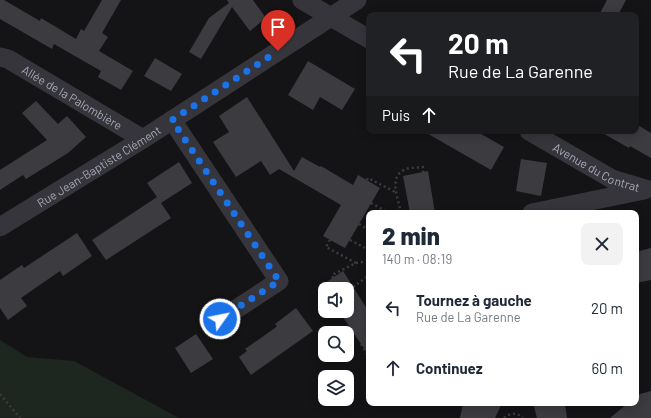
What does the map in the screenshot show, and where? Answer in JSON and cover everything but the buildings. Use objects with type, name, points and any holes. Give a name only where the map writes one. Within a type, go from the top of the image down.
[{"type":"street","points":[[302,0],[366,37]]},
{"type":"street","name":"Rue Jean-Baptiste Clément","points":[[0,227],[143,139],[357,0]]},
{"type":"street","name":"Allée de la Palombière","points":[[0,57],[8,59],[143,139]]},
{"type":"street","points":[[172,120],[279,281],[220,319]]},
{"type":"street","name":"Avenue du Contrat","points":[[534,134],[612,179],[648,189]]},
{"type":"street","points":[[546,210],[648,189]]},
{"type":"path","points":[[400,210],[395,183],[398,175],[404,170],[423,167],[423,172]]},
{"type":"path","points":[[367,180],[368,178],[397,193]]},
{"type":"path","points":[[371,203],[384,210]]},
{"type":"path","points":[[359,224],[366,228]]},
{"type":"path","points":[[330,240],[326,247],[356,263]]},
{"type":"path","points":[[350,240],[366,248]]},
{"type":"path","points":[[333,278],[332,275],[356,263],[366,261]]},
{"type":"path","points":[[354,286],[366,278]]},
{"type":"path","points":[[361,344],[366,352]]},
{"type":"path","points":[[0,394],[20,418]]},
{"type":"path","points":[[504,418],[509,414],[513,414],[523,418]]},
{"type":"shaded area","points":[[0,340],[27,357],[74,361],[179,418],[0,418]]},
{"type":"route","points":[[220,319],[279,281],[172,120],[278,51]]}]
